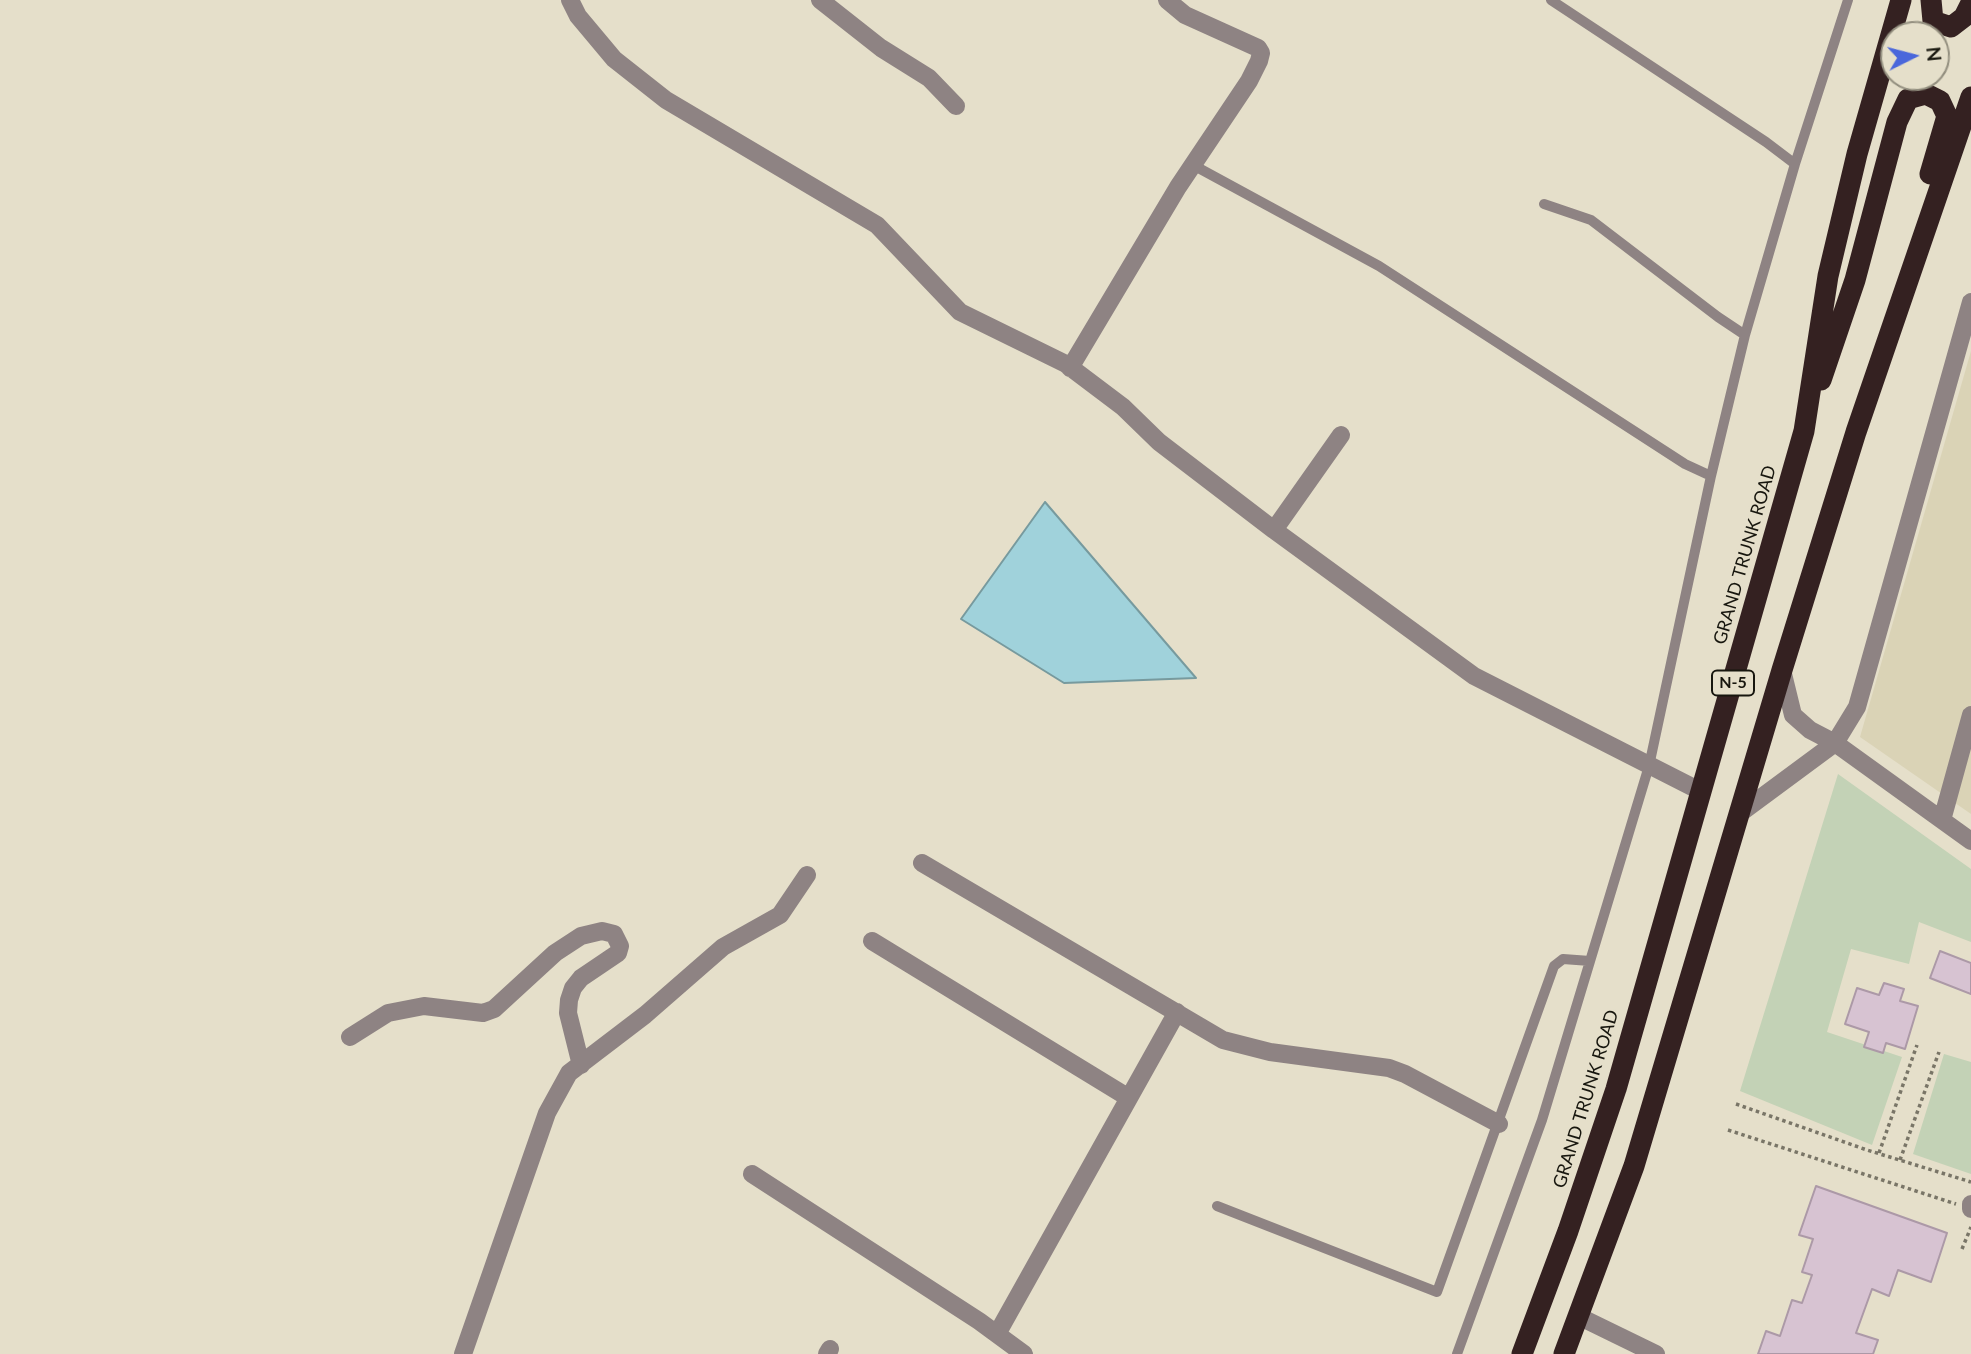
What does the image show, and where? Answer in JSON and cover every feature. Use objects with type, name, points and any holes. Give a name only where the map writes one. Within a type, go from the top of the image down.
[{"type":"highway","name":"GRAND TRUNK ROAD","points":[[1522,1354],[1568,1231],[1616,1089],[1804,431],[1828,276],[1857,154],[1900,0]]},
{"type":"highway","points":[[1931,0],[1933,21],[1951,27],[1964,18],[1971,3]]},
{"type":"highway","points":[[1804,431],[1855,280],[1897,122],[1908,99],[1926,94],[1940,101],[1947,116],[1876,339],[1856,432]]},
{"type":"highway","name":"N-5","points":[[1564,1354],[1634,1166],[1856,432],[1971,97]]},
{"type":"street","points":[[570,0],[578,16],[614,59],[666,100],[877,225],[960,312],[1028,344],[1070,368],[1123,407],[1159,442],[1274,530],[1474,676],[1702,792]]},
{"type":"street","points":[[820,0],[881,48],[929,78],[956,106]]},
{"type":"street","points":[[1070,368],[1259,61],[1261,53],[1258,48],[1185,15],[1167,0]]},
{"type":"street","points":[[1739,814],[1835,743],[1857,707],[1964,350],[1971,302]]},
{"type":"street","points":[[1274,530],[1341,435]]},
{"type":"street","points":[[1782,670],[1793,715],[1810,730],[1835,743],[1971,841]]},
{"type":"street","points":[[1942,820],[1971,715]]},
{"type":"street","points":[[922,863],[1223,1040],[1270,1052],[1389,1068],[1499,1124]]},
{"type":"street","points":[[463,1354],[547,1113],[569,1073],[645,1015],[723,947],[780,915],[807,875]]},
{"type":"street","points":[[350,1037],[388,1013],[424,1006],[483,1013],[494,1009],[555,953],[581,936],[602,931],[614,934],[620,946],[618,953],[581,978],[573,988],[569,1000],[568,1013],[581,1065]]},
{"type":"street","points":[[872,941],[1129,1098]]},
{"type":"street","points":[[997,1334],[1177,1012]]},
{"type":"street","points":[[752,1174],[1024,1354]]},
{"type":"street","points":[[1580,1317],[1656,1354]]},
{"type":"lane","points":[[1551,0],[1795,164]]},
{"type":"lane","points":[[1457,1354],[1542,1120],[1649,766],[1710,476],[1745,335],[1795,164],[1848,0]]},
{"type":"lane","points":[[1193,165],[1379,266],[1685,464],[1710,476]]},
{"type":"lane","points":[[1544,204],[1591,220],[1745,335]]},
{"type":"lane","points":[[1216,1206],[1437,1292],[1554,966],[1563,959],[1590,961]]},
{"type":"path","points":[[1879,1153],[1917,1045]]},
{"type":"path","points":[[1900,1160],[1939,1052]]},
{"type":"path","points":[[1736,1104],[1971,1182]]},
{"type":"path","points":[[1728,1130],[1971,1212],[1962,1249]]},
{"type":"shaded area","points":[[1971,351],[1971,814],[1860,737]]},
{"type":"green space","points":[[1838,774],[1971,869],[1971,942],[1919,922],[1909,964],[1851,949],[1827,1032],[1902,1057],[1872,1145],[1740,1091]]},
{"type":"green space","points":[[1944,1054],[1971,1062],[1971,1174],[1913,1154]]},
{"type":"water","points":[[1045,502],[1196,678],[1064,683],[961,619]]},
{"type":"building","points":[[1940,951],[1971,963],[1971,994],[1930,978]]},
{"type":"building","points":[[1884,983],[1904,989],[1900,1001],[1918,1006],[1905,1049],[1886,1043],[1883,1053],[1864,1047],[1869,1032],[1845,1024],[1857,988],[1879,995]]},
{"type":"building","points":[[1816,1186],[1947,1233],[1931,1282],[1898,1270],[1889,1296],[1872,1289],[1856,1333],[1878,1340],[1873,1354],[1758,1354],[1766,1331],[1780,1336],[1792,1300],[1802,1303],[1812,1275],[1802,1272],[1813,1239],[1799,1235]]}]
